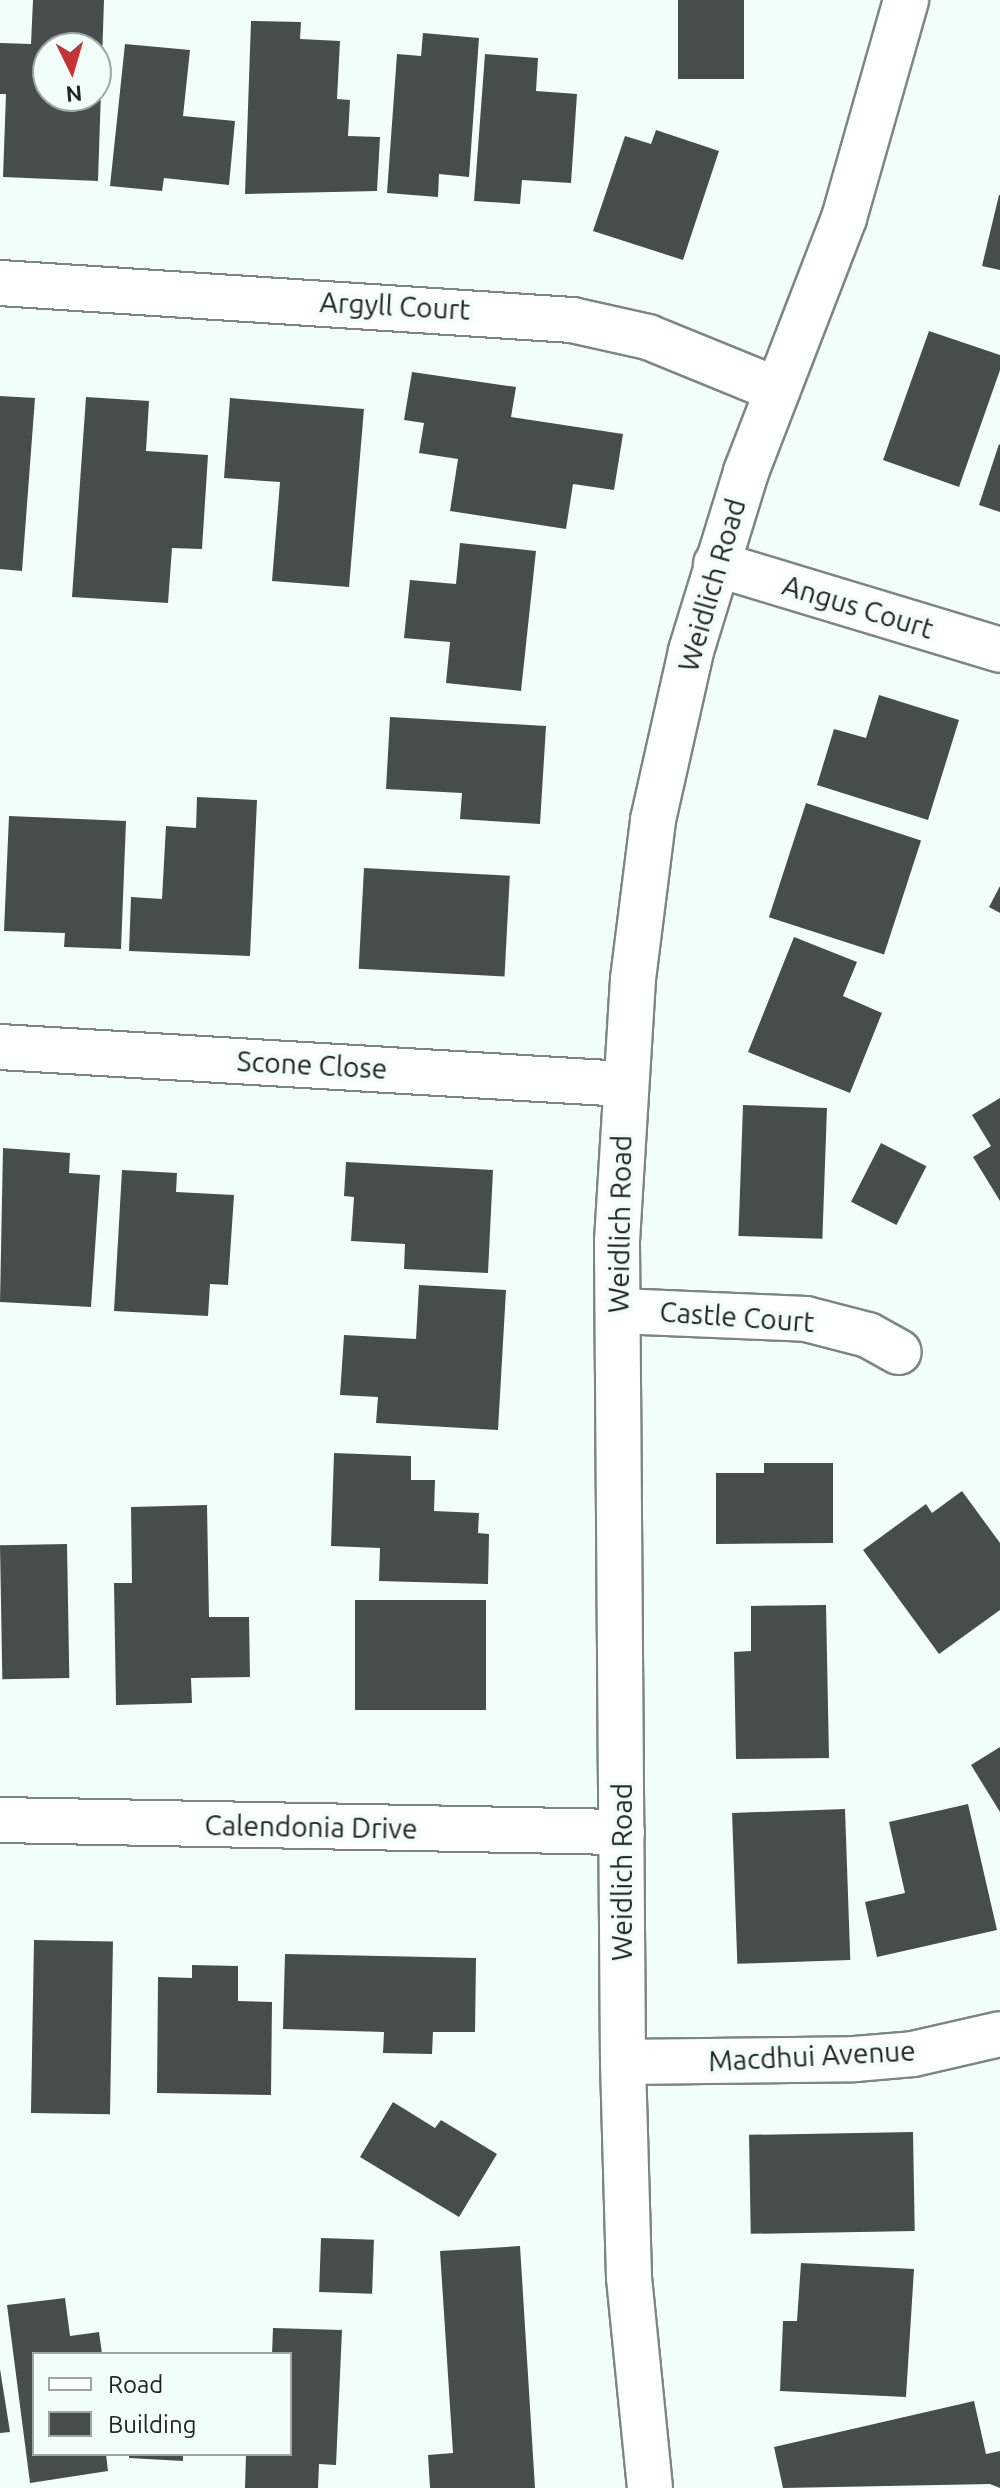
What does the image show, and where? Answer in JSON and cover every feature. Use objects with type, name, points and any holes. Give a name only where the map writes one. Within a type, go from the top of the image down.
[{"type":"street","name":"Weidlich Road","points":[[650,2488],[629,2277],[623,2062],[618,1311],[624,1084],[653,820],[716,564],[854,190],[906,0]]},
{"type":"street","name":"Argyll Court","points":[[0,283],[572,320],[648,337],[778,390]]},
{"type":"street","name":"Angus Court","points":[[716,564],[1000,650]]},
{"type":"street","name":"Scone Close","points":[[0,1047],[624,1084]]},
{"type":"street","name":"Castle Court","points":[[618,1311],[806,1319],[868,1335],[899,1352]]},
{"type":"street","name":"Calendonia Drive","points":[[0,1820],[622,1832]]},
{"type":"street","name":"Macdhui Avenue","points":[[623,2062],[855,2059],[913,2054],[1000,2034]]},
{"type":"building","points":[[33,0],[104,0],[103,32],[32,32],[32,112],[100,112],[98,181],[3,177],[6,94],[0,94],[0,43],[31,44]]},
{"type":"building","points":[[678,0],[744,0],[744,79],[678,79]]},
{"type":"building","points":[[251,21],[301,22],[300,39],[340,41],[337,99],[350,100],[348,136],[380,137],[377,191],[245,194]]},
{"type":"building","points":[[423,33],[479,38],[469,177],[439,174],[438,197],[387,193],[397,54],[421,56]]},
{"type":"building","points":[[125,44],[190,50],[183,116],[235,121],[229,185],[164,178],[162,191],[110,186]]},
{"type":"building","points":[[485,54],[538,58],[536,91],[577,94],[571,183],[522,180],[520,204],[474,201]]},
{"type":"building","points":[[656,130],[719,151],[683,260],[593,231],[625,136],[651,144]]},
{"type":"building","points":[[1000,195],[1000,270],[982,266]]},
{"type":"building","points":[[929,331],[1000,355],[1000,370],[959,487],[883,460]]},
{"type":"building","points":[[412,372],[516,387],[511,417],[623,434],[614,490],[573,484],[566,529],[450,511],[458,459],[419,453],[424,423],[404,420]]},
{"type":"building","points":[[0,396],[35,398],[22,571],[0,569]]},
{"type":"building","points":[[86,397],[149,401],[146,451],[208,455],[202,549],[172,548],[168,603],[72,597]]},
{"type":"building","points":[[230,398],[364,409],[349,587],[272,581],[280,482],[224,478]]},
{"type":"building","points":[[1000,445],[1000,512],[979,505]]},
{"type":"building","points":[[460,543],[536,551],[521,691],[446,683],[450,642],[404,638],[410,580],[456,584]]},
{"type":"building","points":[[879,695],[959,720],[928,820],[817,785],[834,729],[866,738]]},
{"type":"building","points":[[390,717],[546,726],[540,824],[460,819],[462,793],[386,789]]},
{"type":"building","points":[[197,797],[257,800],[250,956],[129,951],[131,897],[162,899],[166,826],[196,828]]},
{"type":"building","points":[[806,803],[921,840],[884,955],[769,917]]},
{"type":"building","points":[[9,816],[126,821],[121,949],[64,947],[65,933],[4,931]]},
{"type":"building","points":[[364,868],[510,876],[505,977],[359,969]]},
{"type":"building","points":[[1000,886],[1000,913],[989,907]]},
{"type":"building","points":[[794,937],[857,962],[843,996],[882,1013],[850,1093],[748,1052]]},
{"type":"building","points":[[1000,1098],[1000,1201],[973,1157],[991,1146],[972,1115]]},
{"type":"building","points":[[743,1105],[827,1108],[822,1239],[738,1236]]},
{"type":"building","points":[[881,1143],[926,1166],[896,1225],[851,1202]]},
{"type":"building","points":[[3,1148],[70,1153],[69,1173],[100,1175],[91,1307],[0,1302]]},
{"type":"building","points":[[346,1162],[493,1170],[488,1273],[404,1269],[405,1244],[351,1241],[354,1197],[344,1196]]},
{"type":"building","points":[[122,1170],[177,1173],[176,1192],[234,1195],[228,1285],[210,1284],[208,1316],[114,1311]]},
{"type":"building","points":[[419,1285],[506,1290],[498,1430],[376,1423],[378,1397],[340,1395],[344,1335],[416,1339]]},
{"type":"building","points":[[334,1453],[411,1456],[411,1480],[435,1480],[434,1511],[479,1513],[478,1533],[489,1534],[488,1584],[379,1581],[380,1548],[331,1546]]},
{"type":"building","points":[[764,1463],[833,1463],[833,1543],[716,1544],[716,1473],[764,1473]]},
{"type":"building","points":[[962,1491],[1000,1543],[1000,1610],[939,1654],[863,1550],[926,1504],[932,1513]]},
{"type":"building","points":[[207,1505],[209,1617],[249,1617],[250,1677],[191,1678],[192,1703],[116,1705],[114,1583],[132,1583],[131,1507]]},
{"type":"building","points":[[67,1544],[69,1678],[2,1679],[0,1545]]},
{"type":"building","points":[[355,1600],[486,1600],[486,1710],[355,1710]]},
{"type":"building","points":[[826,1605],[829,1758],[736,1759],[734,1652],[751,1651],[751,1606]]},
{"type":"building","points":[[1000,1747],[1000,1812],[971,1765]]},
{"type":"building","points":[[968,1804],[997,1930],[877,1957],[865,1902],[905,1893],[889,1822]]},
{"type":"building","points":[[845,1809],[850,1960],[737,1964],[732,1813]]},
{"type":"building","points":[[34,1940],[113,1941],[110,2114],[31,2113]]},
{"type":"building","points":[[285,1954],[476,1958],[475,2032],[433,2032],[432,2054],[383,2053],[384,2032],[283,2029]]},
{"type":"building","points":[[192,1965],[238,1966],[238,2001],[272,2002],[271,2095],[157,2093],[158,1977],[192,1978]]},
{"type":"building","points":[[393,2102],[435,2128],[441,2120],[497,2154],[459,2217],[360,2157]]},
{"type":"building","points":[[913,2132],[915,2231],[751,2234],[749,2135]]},
{"type":"building","points":[[321,2238],[374,2240],[372,2294],[319,2292]]},
{"type":"building","points":[[520,2246],[535,2488],[430,2488],[428,2455],[453,2453],[440,2251]]},
{"type":"building","points":[[801,2263],[914,2269],[906,2397],[780,2391],[783,2321],[797,2321]]},
{"type":"building","points":[[65,2298],[70,2336],[99,2332],[102,2352],[32,2352],[32,2456],[106,2456],[108,2471],[30,2483],[7,2305]]},
{"type":"building","points":[[273,2328],[342,2330],[336,2465],[319,2464],[318,2488],[245,2488],[246,2456],[292,2456],[292,2352],[272,2352]]},
{"type":"building","points":[[0,2369],[10,2432],[0,2433]]},
{"type":"building","points":[[974,2401],[986,2454],[1000,2451],[1000,2488],[990,2484],[783,2488],[774,2447]]},
{"type":"building","points":[[183,2456],[183,2461],[129,2458]]}]
